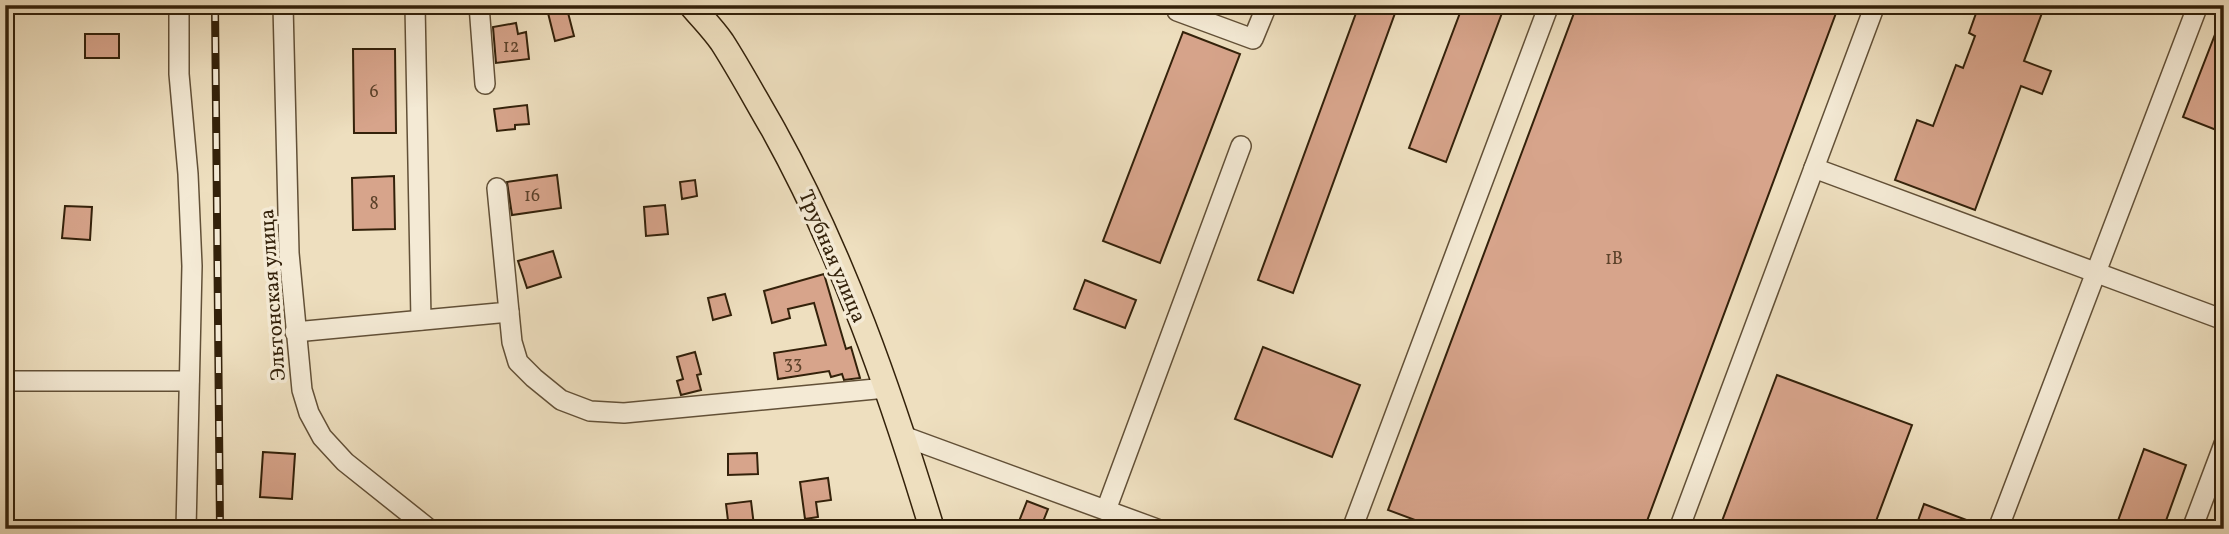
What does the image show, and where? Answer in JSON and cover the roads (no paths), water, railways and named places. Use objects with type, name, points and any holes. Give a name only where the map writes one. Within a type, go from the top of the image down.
[{"type":"main road","name":"Трубная улица","points":[[691,5],[721,40],[804,186],[839,265],[886,388],[932,529]]},
{"type":"street","points":[[179,5],[179,74],[188,174],[192,266],[187,529]]},
{"type":"street","name":"Эльтонская улица","points":[[283,5],[289,239],[302,390],[309,413],[322,437],[345,461],[429,529]]},
{"type":"street","points":[[415,5],[421,320]]},
{"type":"street","points":[[479,5],[485,83]]},
{"type":"street","points":[[1177,11],[1253,39],[1266,5]]},
{"type":"street","points":[[1352,529],[1549,5]]},
{"type":"street","points":[[1679,529],[1875,5]]},
{"type":"street","points":[[1998,529],[2198,5]]},
{"type":"street","points":[[1106,510],[1241,146]]},
{"type":"street","points":[[1814,168],[2224,320]]},
{"type":"street","points":[[497,188],[512,342],[518,362],[561,400],[590,411],[624,413],[886,388]]},
{"type":"street","points":[[295,332],[509,312]]},
{"type":"street","points":[[5,381],[189,381]]},
{"type":"street","points":[[903,436],[1157,529]]},
{"type":"street","points":[[2192,529],[2224,444]]},
{"type":"railway","points":[[215,5],[220,529]]}]
